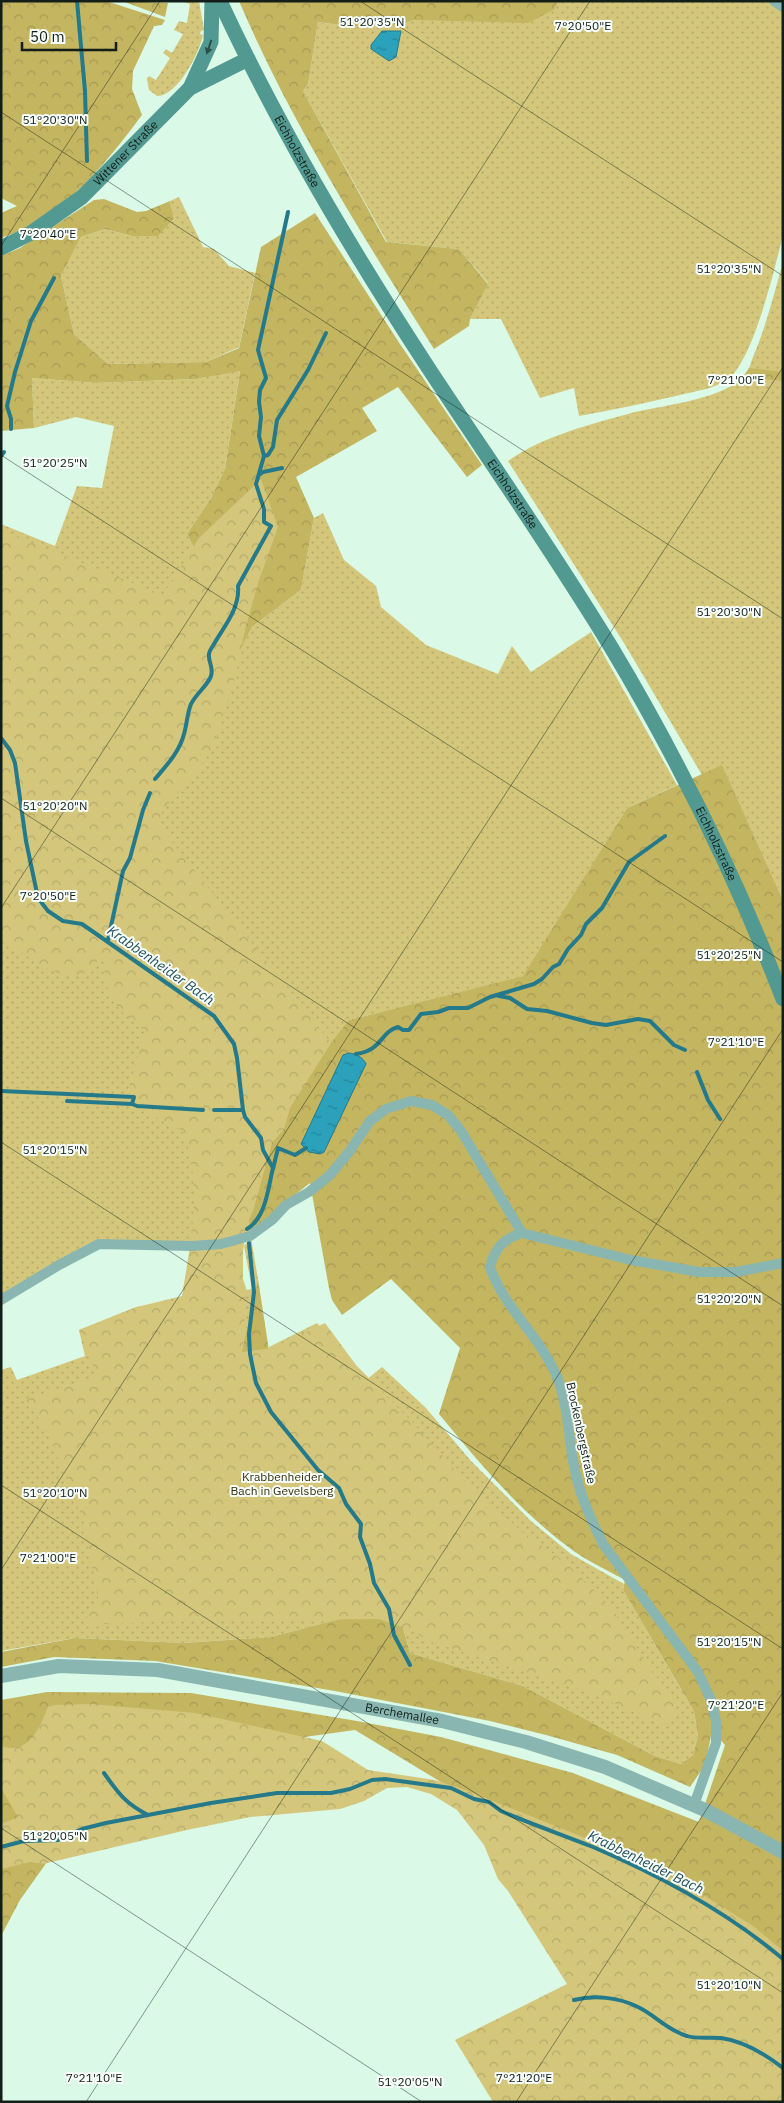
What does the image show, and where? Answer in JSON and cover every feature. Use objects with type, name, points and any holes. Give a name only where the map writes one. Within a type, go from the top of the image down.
[{"type":"main road","points":[[190,88],[211,42],[212,1]]},
{"type":"main road","name":"Eichholzstraße","points":[[220,1],[248,59],[338,224],[430,370],[610,646],[644,705],[700,810],[736,884],[783,999]]},
{"type":"main road","name":"Wittener Straße","points":[[1,248],[31,233],[82,197],[190,88],[222,70],[248,59]]},
{"type":"street","points":[[774,1],[783,7]]},
{"type":"street","points":[[1,1300],[99,1244],[192,1246],[221,1244],[250,1236],[272,1220],[286,1206],[316,1187],[330,1174],[349,1152],[370,1121],[386,1109],[411,1101],[432,1104],[462,1130],[522,1233],[631,1260],[699,1272],[736,1272],[783,1263]]},
{"type":"street","name":"Brockenbergstraße","points":[[522,1233],[509,1237],[498,1246],[490,1267],[500,1292],[538,1344],[557,1377],[579,1488],[603,1544],[698,1672],[711,1700],[716,1720],[716,1743],[694,1805]]},
{"type":"street","name":"Berchemallee","points":[[1,1676],[58,1666],[158,1670],[391,1711],[482,1730],[563,1753],[632,1778],[737,1826],[783,1852]]},
{"type":"green space","points":[[1,1],[106,1],[165,20],[162,25],[154,26],[133,71],[132,89],[142,115],[93,175],[65,202],[29,226],[1,238],[1,213],[17,206],[1,198]]},
{"type":"green space","points":[[122,1],[168,3],[165,17]]},
{"type":"green space","points":[[181,1],[199,1],[204,30],[200,34],[203,35],[201,43],[180,82],[165,94],[157,96],[149,90],[147,79],[149,76],[156,80],[170,58],[163,53],[166,49],[172,53],[183,34],[174,30],[179,21],[187,23],[190,4]]},
{"type":"green space","points":[[239,1],[558,1],[555,9],[528,23],[414,20],[398,25],[347,26],[318,22],[308,84],[303,91],[386,242],[459,249],[488,284],[470,319],[469,326],[434,349],[355,222],[305,135],[259,46]]},
{"type":"green space","points":[[558,1],[768,1],[783,12],[783,235],[762,313],[746,354],[737,370],[727,380],[716,386],[655,401],[579,416],[574,388],[540,398],[501,319],[470,319],[488,283],[459,249],[387,242],[303,91],[308,84],[318,22],[354,26],[390,25],[414,20],[555,9]]},
{"type":"green space","points":[[179,197],[203,247],[214,249],[229,266],[255,273],[239,347],[206,362],[108,364],[74,334],[61,276],[81,237],[105,229],[132,236],[174,218],[170,201]]},
{"type":"green space","points":[[104,199],[137,212],[146,211],[170,201],[174,218],[158,236],[132,236],[105,229],[81,237],[61,276],[74,334],[108,364],[206,362],[239,348],[261,247],[315,213],[400,344],[482,465],[467,477],[398,387],[362,408],[377,431],[296,477],[314,518],[301,590],[252,627],[239,652],[229,700],[214,729],[215,588],[187,534],[211,498],[225,469],[240,371],[196,379],[95,383],[32,378],[34,428],[1,431],[1,256],[20,248],[94,200]]},
{"type":"green space","points":[[783,262],[783,900],[722,766],[702,775],[624,643],[508,461],[537,444],[569,431],[635,412],[694,400],[724,390],[737,383],[749,368],[766,322]]},
{"type":"green space","points":[[749,368],[783,372],[783,381],[743,377]]},
{"type":"green space","points":[[240,370],[225,469],[211,498],[187,534],[216,588],[214,729],[229,700],[239,651],[252,627],[301,590],[314,518],[323,513],[344,560],[376,586],[381,607],[426,645],[498,674],[512,646],[531,672],[591,632],[677,785],[627,808],[524,976],[349,1020],[250,1232],[219,1242],[100,1242],[1,1295],[1,524],[55,546],[77,486],[102,488],[114,426],[76,417],[34,428],[32,378],[95,383],[196,379]]},
{"type":"green space","name":"Krabbenheider Bach in Gevelsberg","points":[[261,479],[278,527],[258,583],[245,630],[234,682],[212,749],[198,770],[163,810],[159,820],[162,829],[331,1043],[290,1108],[284,1129],[272,1143],[253,1211],[246,1226],[243,1252],[243,1279],[247,1291],[242,1352],[272,1348],[325,1323],[356,1365],[413,1423],[462,1478],[522,1532],[565,1562],[611,1607],[648,1665],[673,1699],[674,1711],[671,1721],[667,1725],[662,1725],[586,1691],[431,1642],[408,1629],[378,1619],[194,1620],[84,1625],[98,1597],[84,1522],[47,1432],[25,1400],[97,1376],[79,1330],[137,1307],[182,1296],[192,1234],[193,1172],[183,1131],[152,1115],[141,1104],[127,1100],[126,1097],[145,1031],[125,1015],[113,999],[106,981],[103,955],[87,972],[77,975],[65,975],[30,958],[1,937],[1,531],[163,595],[199,538]]},
{"type":"green space","points":[[722,765],[783,900],[783,1989],[355,1730],[246,1745],[47,1862],[20,1900],[1,1936],[1,1700],[47,1692],[191,1693],[441,1737],[573,1773],[699,1822],[725,1745],[712,1731],[705,1765],[690,1787],[617,1755],[490,1721],[335,1691],[155,1661],[54,1657],[1,1667],[1,1652],[75,1638],[184,1643],[271,1637],[367,1612],[237,1371],[258,1279],[274,1383],[391,1585],[410,1653],[523,1686],[655,1756],[681,1764],[693,1755],[698,1736],[694,1711],[623,1590],[625,1580],[575,1552],[519,1505],[486,1470],[439,1414],[460,1348],[391,1279],[342,1315],[332,1300],[329,1288],[310,1183],[250,1232],[236,1066],[279,1109],[349,1020],[523,976],[627,808]]},
{"type":"green space","points":[[251,1238],[258,1279],[237,1371],[368,1612],[271,1637],[184,1643],[75,1638],[1,1651],[1,1370],[11,1367],[17,1380],[85,1356],[79,1330],[136,1307],[252,1289],[244,1246]]},
{"type":"green space","points":[[317,1323],[365,1381],[382,1367],[425,1407],[472,1462],[531,1521],[571,1554],[624,1584],[623,1590],[694,1711],[698,1736],[693,1755],[681,1764],[655,1756],[523,1686],[410,1653],[391,1585],[274,1383],[269,1347]]},
{"type":"green space","points":[[91,1704],[195,1713],[322,1741],[368,1770],[435,1780],[468,1791],[598,1843],[684,1883],[753,1926],[783,1951],[783,2102],[493,2102],[455,2040],[567,1984],[508,1891],[498,1879],[484,1845],[457,1810],[431,1794],[407,1787],[387,1788],[364,1801],[340,1809],[250,1817],[43,1864],[30,1862],[1,1869],[1,1824],[18,1817],[1,1788],[1,1746],[11,1748],[19,1747],[26,1743],[37,1731],[48,1707],[55,1705]]},
{"type":"water","points":[[382,31],[401,31],[396,57],[389,61],[371,49],[371,45]]},
{"type":"water","points":[[349,1053],[359,1056],[366,1064],[324,1152],[320,1154],[309,1152],[301,1144],[343,1055]]},
{"type":"waterway","points":[[77,1],[85,91],[87,161]]},
{"type":"waterway","points":[[155,779],[172,758],[182,740],[191,704],[211,676],[210,651],[231,616],[237,602],[238,586],[271,526],[264,522],[264,509],[256,484],[264,456],[259,436],[261,417],[259,402],[260,390],[266,378],[258,350],[288,212]]},
{"type":"waterway","points":[[11,429],[11,419],[7,406],[15,372],[31,321],[54,278]]},
{"type":"waterway","points":[[264,456],[268,455],[273,447],[277,420],[308,370],[326,333]]},
{"type":"waterway","points":[[1,456],[4,452]]},
{"type":"waterway","points":[[259,475],[263,472],[282,468]]},
{"type":"waterway","name":"Krabbenheider Bach","points":[[1,738],[10,750],[15,763],[26,841],[38,898],[48,911],[63,921],[82,924],[214,1016],[234,1044],[245,1117],[261,1138],[263,1150],[273,1168],[262,1210],[258,1218],[247,1229]]},
{"type":"waterway","points":[[108,940],[123,871],[130,858],[143,810],[150,793]]},
{"type":"waterway","points":[[356,1054],[371,1049],[392,1029],[398,1027],[403,1030],[409,1030],[421,1014],[438,1012],[449,1008],[468,1008],[490,997],[534,984],[542,979],[553,967],[559,964],[568,949],[581,935],[586,924],[602,908],[629,862],[665,836]]},
{"type":"waterway","points":[[499,996],[510,998],[527,1009],[547,1011],[592,1023],[606,1025],[638,1019],[650,1021],[674,1045],[685,1050]]},
{"type":"waterway","points":[[697,1072],[708,1100],[720,1119]]},
{"type":"waterway","points":[[1,1091],[134,1097],[132,1104],[137,1106],[203,1110]]},
{"type":"waterway","points":[[67,1101],[132,1104]]},
{"type":"waterway","points":[[214,1110],[243,1110]]},
{"type":"waterway","points":[[273,1169],[278,1148],[295,1155],[306,1148]]},
{"type":"waterway","name":"Krabbenheider Bach","points":[[249,1243],[254,1292],[249,1334],[250,1354],[256,1383],[271,1412],[318,1470],[339,1488],[346,1504],[361,1524],[360,1537],[370,1564],[374,1583],[389,1609],[394,1635],[410,1665]]},
{"type":"waterway","points":[[104,1773],[123,1797],[134,1807],[148,1815]]},
{"type":"waterway","points":[[1,1847],[24,1841],[58,1840],[82,1829],[106,1823],[211,1803],[277,1793],[331,1793],[350,1789],[372,1780],[385,1779],[451,1788],[474,1799],[489,1802],[512,1816],[593,1847],[643,1870],[716,1910],[783,1959]]},
{"type":"waterway","points":[[574,2000],[598,1997],[622,2001],[644,2010],[680,2033],[690,2037],[721,2038],[746,2045],[783,2068]]}]
